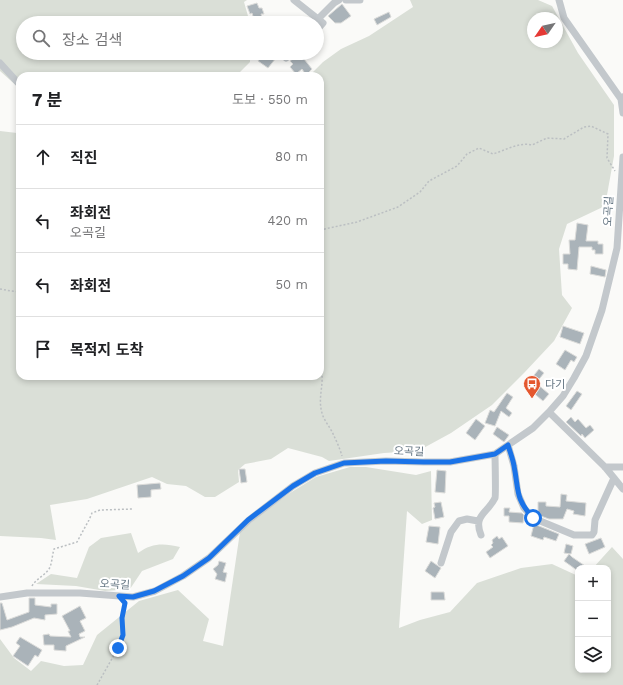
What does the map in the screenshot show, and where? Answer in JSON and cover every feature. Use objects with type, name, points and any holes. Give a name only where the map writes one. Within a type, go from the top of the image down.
[{"type":"street","points":[[294,0],[315,16]]},
{"type":"street","points":[[324,17],[334,3],[339,0]]},
{"type":"street","points":[[346,0],[360,0]]},
{"type":"street","points":[[559,0],[564,18],[622,98],[623,112]]},
{"type":"street","points":[[0,63],[16,81]]},
{"type":"street","name":"오곡길","points":[[0,597],[28,593],[133,597],[154,591],[183,576],[209,558],[248,520],[293,486],[315,473],[344,463],[386,461],[450,462],[495,454],[533,428],[563,396],[586,356],[602,310],[617,248],[623,157]]},
{"type":"street","points":[[549,412],[605,467],[623,489]]},
{"type":"street","points":[[508,445],[514,466],[518,494],[524,508],[533,518],[574,535],[592,535],[594,532],[595,520],[614,478]]},
{"type":"street","points":[[481,535],[478,527],[478,521],[496,496],[495,454]]},
{"type":"street","points":[[605,467],[623,467]]},
{"type":"street","points":[[441,563],[451,532],[459,521],[467,519],[478,521]]},
{"type":"path","points":[[324,229],[356,222],[398,208],[420,192],[429,180],[457,166],[467,154],[479,148],[493,154],[517,145],[532,145],[547,138],[564,139],[584,127],[591,126],[608,134],[607,158],[621,180]]},
{"type":"path","points":[[0,289],[16,292]]},
{"type":"path","points":[[323,380],[321,392],[322,413],[334,436],[344,463]]},
{"type":"path","points":[[28,593],[33,584],[48,570],[54,549],[77,542],[92,513],[100,510],[133,509]]},
{"type":"path","points":[[97,685],[118,648],[123,635],[122,618],[125,603],[119,596]]},
{"type":"shaded area","points":[[0,0],[247,0],[244,2],[248,16],[16,16],[16,60],[250,60],[250,62],[240,72],[16,72],[16,85],[0,71]]},
{"type":"shaded area","points":[[410,0],[538,0],[552,6],[555,12],[527,12],[527,48],[563,48],[563,26],[578,53],[614,105],[614,156],[605,206],[567,224],[559,249],[562,295],[572,308],[554,341],[492,405],[451,433],[418,451],[384,453],[329,461],[322,457],[288,448],[271,459],[245,464],[238,470],[239,482],[215,497],[205,497],[186,486],[167,484],[152,477],[87,499],[50,505],[56,540],[0,536],[0,131],[16,133],[16,380],[324,380],[324,72],[313,72],[323,62],[341,49],[369,36],[413,7]]},
{"type":"shaded area","points":[[350,467],[366,467],[416,475],[431,471],[432,520],[422,524],[407,511],[399,628],[420,620],[450,612],[477,583],[521,568],[552,564],[575,575],[575,673],[611,673],[611,565],[596,565],[612,547],[623,559],[623,685],[0,685],[0,639],[14,658],[31,671],[41,661],[64,666],[83,665],[97,635],[139,601],[178,590],[209,619],[203,641],[223,646],[240,532],[265,511],[316,477]]},
{"type":"shaded area","points":[[131,533],[138,553],[148,547],[158,545],[180,547],[173,559],[142,571],[130,589],[105,591],[76,586],[36,584],[51,574],[77,578],[89,547],[101,538]]},
{"type":"building","points":[[257,3],[259,8],[262,8],[264,14],[261,14],[262,16],[253,16],[252,13],[250,14],[247,6]]},
{"type":"building","points":[[342,4],[351,16],[341,23],[335,23],[328,16]]},
{"type":"building","points":[[389,12],[391,17],[377,25],[374,19]]},
{"type":"building","points":[[259,60],[274,60],[268,68]]},
{"type":"building","points":[[305,60],[312,69],[309,72],[304,72],[302,69],[298,72],[294,72],[290,67],[293,64],[290,61]]},
{"type":"building","points":[[577,223],[588,225],[586,241],[598,241],[598,244],[603,244],[603,254],[595,254],[595,250],[592,250],[592,247],[579,247],[577,270],[568,269],[568,264],[563,264],[563,254],[570,254],[569,240],[575,240]]},
{"type":"building","points":[[591,266],[606,270],[605,277],[590,274]]},
{"type":"building","points":[[563,326],[584,333],[580,344],[560,337]]},
{"type":"building","points":[[565,350],[577,357],[574,362],[571,360],[565,370],[556,364]]},
{"type":"building","points":[[539,369],[544,373],[536,383],[549,394],[543,401],[531,391],[532,389],[528,386],[532,381],[530,380]]},
{"type":"building","points":[[577,391],[582,394],[571,410],[566,406]]},
{"type":"building","points":[[507,393],[513,397],[506,408],[512,413],[509,417],[501,411],[495,426],[485,423],[490,410],[494,412]]},
{"type":"building","points":[[571,417],[575,422],[578,419],[586,428],[590,425],[594,430],[585,438],[582,434],[581,436],[566,422]]},
{"type":"building","points":[[476,419],[485,426],[475,440],[466,433]]},
{"type":"building","points":[[497,427],[509,435],[504,442],[493,434]]},
{"type":"building","points":[[239,469],[245,469],[247,482],[241,483]]},
{"type":"building","points":[[437,470],[446,471],[445,493],[435,492]]},
{"type":"building","points":[[160,483],[161,489],[151,490],[151,497],[138,498],[137,485]]},
{"type":"building","points":[[561,494],[567,495],[566,501],[586,503],[585,516],[573,514],[574,511],[567,509],[563,519],[549,519],[538,515],[538,502],[546,502],[546,506],[560,507]]},
{"type":"building","points":[[441,502],[444,517],[435,519],[433,508],[435,507],[434,503]]},
{"type":"building","points":[[504,508],[510,508],[509,512],[522,513],[524,515],[523,523],[509,522],[509,516],[504,516]]},
{"type":"building","points":[[534,524],[559,534],[556,541],[544,537],[543,540],[531,536]]},
{"type":"building","points":[[429,526],[440,527],[438,544],[426,542]]},
{"type":"building","points":[[497,536],[499,539],[502,537],[508,546],[490,558],[486,552],[493,547],[491,545],[493,543],[492,540]]},
{"type":"building","points":[[601,538],[605,547],[589,554],[585,544]]},
{"type":"building","points":[[566,544],[573,546],[571,554],[564,553]]},
{"type":"building","points":[[569,554],[584,565],[575,565],[575,569],[564,561]]},
{"type":"building","points":[[219,561],[226,563],[223,572],[227,573],[225,582],[215,579],[217,574],[213,569],[218,565]]},
{"type":"building","points":[[431,561],[441,568],[435,578],[425,571]]},
{"type":"building","points":[[431,592],[444,592],[445,600],[431,600]]},
{"type":"building","points":[[29,598],[35,598],[35,605],[51,607],[51,604],[57,604],[57,614],[45,615],[45,620],[34,618],[0,630],[0,603],[2,603],[7,620],[29,612]]},
{"type":"building","points":[[80,606],[86,618],[80,621],[85,631],[79,634],[80,637],[85,637],[66,646],[66,651],[54,650],[54,645],[44,645],[43,635],[49,634],[50,636],[71,637],[68,631],[70,631],[62,616]]},
{"type":"building","points":[[20,637],[42,650],[38,657],[35,655],[28,666],[13,656],[20,646],[16,643]]},
{"type":"place","name":"다기","points":[[532,399]]},
{"type":"route","points":[[118,648],[123,635],[122,618],[125,603],[119,596],[133,597],[154,591],[183,576],[209,558],[248,520],[293,486],[315,473],[344,463],[386,461],[450,462],[495,454],[508,445],[514,466],[518,494],[524,508],[533,518]]}]
